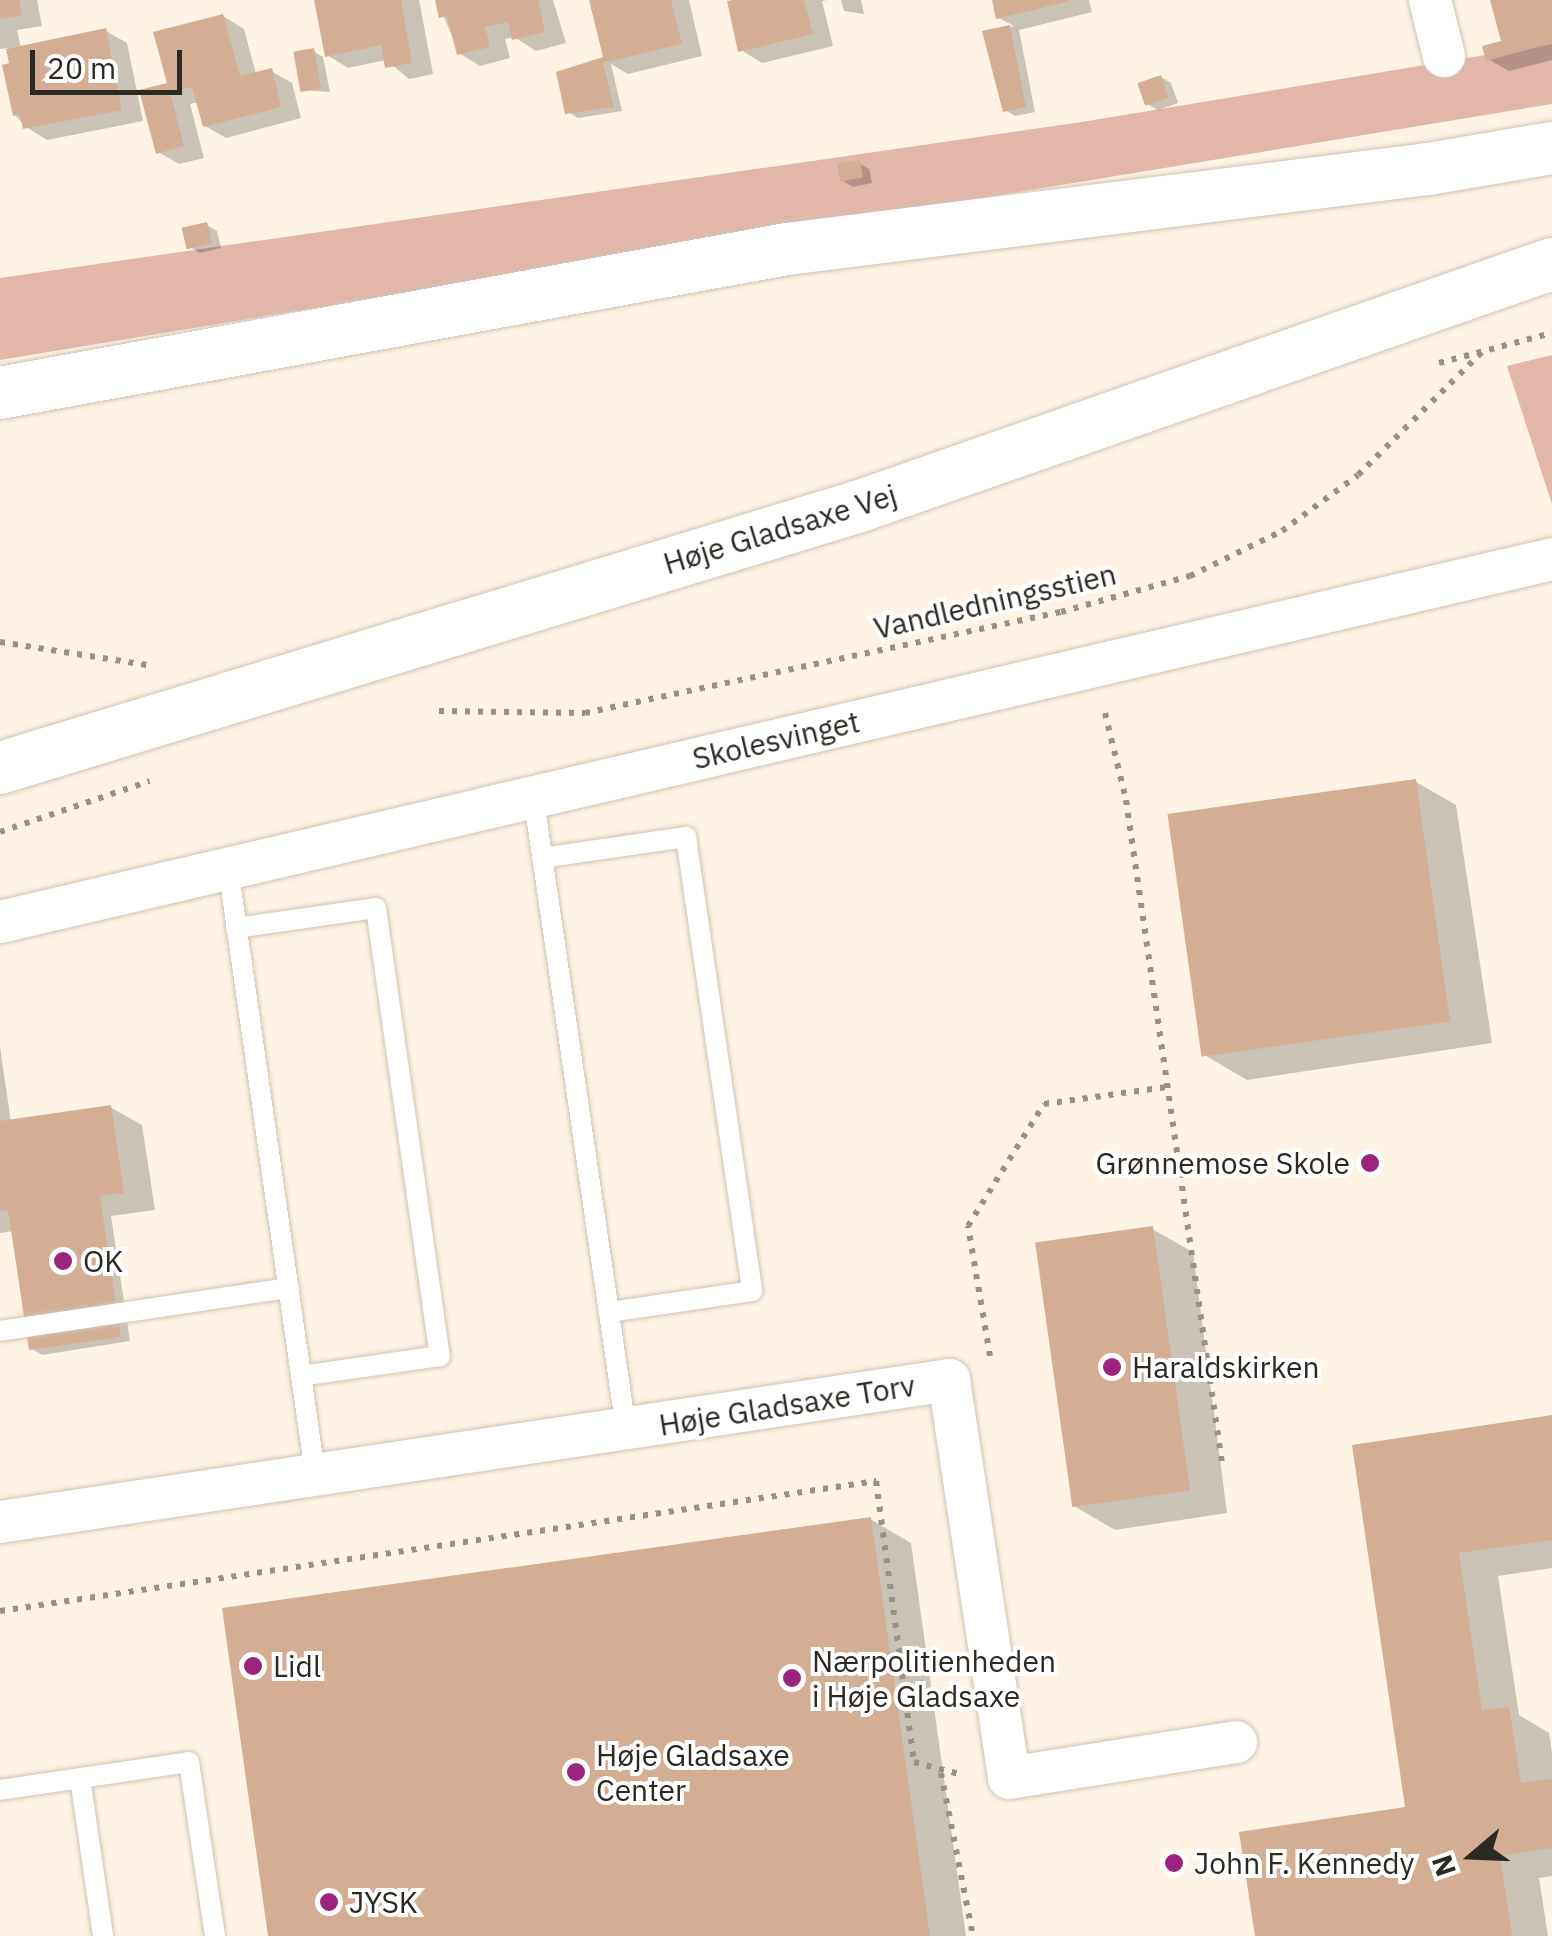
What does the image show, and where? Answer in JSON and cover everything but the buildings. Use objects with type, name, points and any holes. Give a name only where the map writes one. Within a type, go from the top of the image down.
[{"type":"street","points":[[1430,0],[1444,56]]},
{"type":"street","points":[[0,393],[788,249],[1428,170],[1552,148]]},
{"type":"street","name":"Høje Gladsaxe Vej","points":[[0,768],[860,506],[1552,264]]},
{"type":"street","name":"Skolesvinget","points":[[0,922],[533,794],[1552,560]]},
{"type":"street","name":"Høje Gladsaxe Torv","points":[[0,1522],[949,1380],[1009,1778],[1236,1742]]},
{"type":"lane","points":[[533,794],[626,1429]]},
{"type":"lane","points":[[542,858],[686,836],[750,1271],[752,1291],[608,1312]]},
{"type":"lane","points":[[228,868],[315,1472]]},
{"type":"lane","points":[[236,928],[376,908],[440,1356],[301,1376]]},
{"type":"lane","points":[[0,1331],[288,1288]]},
{"type":"lane","points":[[0,1790],[189,1762],[215,1936]]},
{"type":"lane","points":[[80,1778],[103,1936]]},
{"type":"path","name":"Vandledningsstien","points":[[439,711],[585,713],[1061,612],[1190,576],[1282,532],[1358,475],[1485,350],[1552,332]]},
{"type":"path","points":[[0,642],[159,668]]},
{"type":"path","points":[[1094,666],[1126,800],[1222,1463]]},
{"type":"path","points":[[949,1380],[993,1373],[968,1226],[1044,1104],[1167,1086]]},
{"type":"path","points":[[0,1610],[876,1481],[914,1762],[941,1773],[973,1936]]},
{"type":"shaded area","points":[[1552,44],[1552,104],[0,360],[0,278],[1082,122]]},
{"type":"shaded area","points":[[1552,355],[1552,504],[1507,366]]},
{"type":"place","name":"Grønnemose Skole","points":[[1370,1163]]},
{"type":"place","name":"OK","points":[[63,1261]]},
{"type":"place","name":"Haraldskirken","points":[[1112,1367]]},
{"type":"place","name":"Lidl","points":[[253,1666]]},
{"type":"place","name":"Nærpolitienheden i Høje Gladsaxe","points":[[792,1678]]},
{"type":"place","name":"Høje Gladsaxe Center","points":[[576,1772]]},
{"type":"place","name":"John F. Kennedy","points":[[1174,1863]]},
{"type":"place","name":"JYSK","points":[[329,1902]]}]
